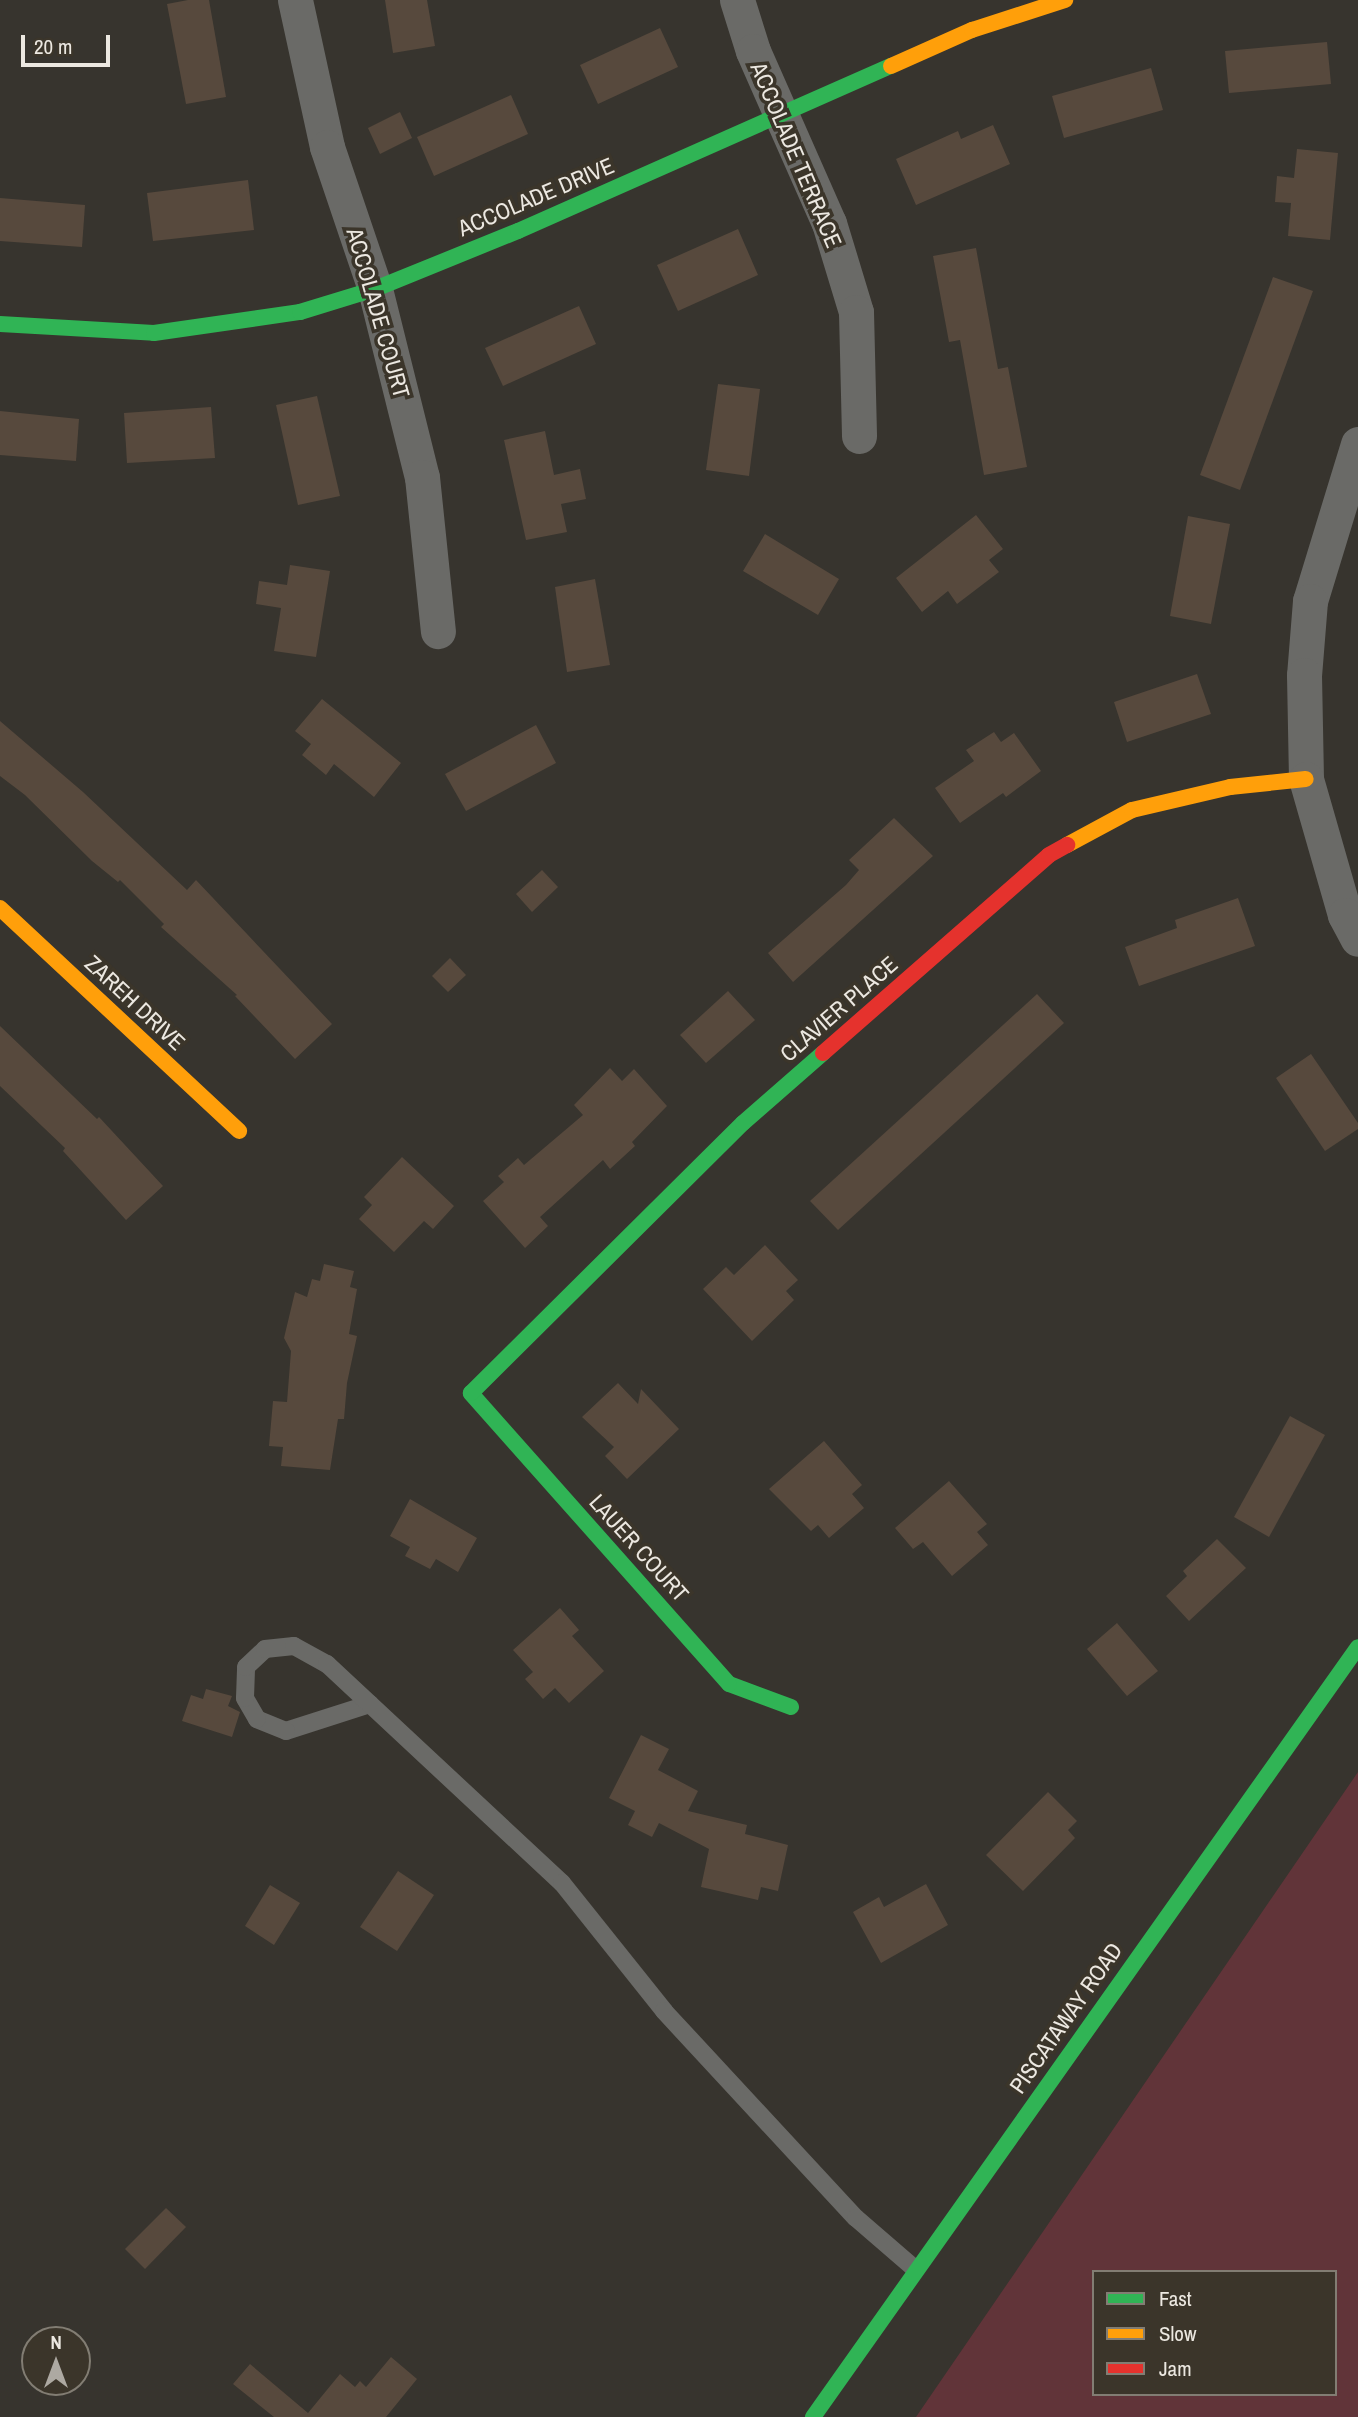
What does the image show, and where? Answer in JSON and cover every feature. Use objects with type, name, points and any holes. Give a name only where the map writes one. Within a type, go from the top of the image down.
[{"type":"street","name":"ACCOLADE COURT","points":[[295,0],[327,147],[374,289],[422,477],[438,631]]},
{"type":"street","name":"ACCOLADE TERRACE","points":[[737,0],[752,51],[830,223],[856,312],[859,436]]},
{"type":"street","name":"ACCOLADE DRIVE","points":[[0,324],[154,333],[300,312],[374,289],[518,231],[972,30],[1065,0]]},
{"type":"street","points":[[1358,444],[1310,601],[1304,675],[1306,779],[1345,915],[1358,939]]},
{"type":"street","name":"CLAVIER PLACE","points":[[471,1393],[743,1123],[1049,855],[1132,810],[1230,787],[1306,779]]},
{"type":"street","name":"ZAREH DRIVE","points":[[0,908],[239,1130]]},
{"type":"street","name":"LAUER COURT","points":[[471,1393],[729,1684],[791,1707]]},
{"type":"street","name":"PISCATAWAY ROAD","points":[[813,2417],[915,2269],[1358,1647]]},
{"type":"lane","points":[[370,1704],[286,1731],[257,1719],[245,1698],[246,1667],[265,1649],[294,1646],[327,1664],[370,1704],[562,1883],[664,2011],[856,2218],[915,2269]]},
{"type":"shaded area","points":[[1358,1772],[1358,2417],[916,2417]]},
{"type":"building","points":[[209,0],[226,97],[186,104],[167,4]]},
{"type":"building","points":[[385,0],[427,0],[435,46],[393,53]]},
{"type":"building","points":[[660,28],[678,67],[598,104],[580,65]]},
{"type":"building","points":[[1327,42],[1331,84],[1229,93],[1225,51]]},
{"type":"building","points":[[1151,68],[1163,110],[1064,138],[1052,96]]},
{"type":"building","points":[[511,95],[528,134],[434,176],[417,137]]},
{"type":"building","points":[[400,112],[412,138],[380,154],[368,128]]},
{"type":"building","points":[[993,125],[1010,164],[916,205],[896,159],[958,131],[961,139]]},
{"type":"building","points":[[1297,149],[1338,153],[1330,240],[1288,236],[1291,203],[1275,202],[1277,176],[1294,178]]},
{"type":"building","points":[[248,180],[254,230],[153,241],[147,193]]},
{"type":"building","points":[[0,198],[85,205],[82,247],[0,241]]},
{"type":"building","points":[[738,229],[758,275],[678,311],[657,265]]},
{"type":"building","points":[[976,248],[998,369],[1008,367],[1027,467],[984,475],[960,340],[949,342],[933,256]]},
{"type":"building","points":[[1273,277],[1313,291],[1240,490],[1200,475]]},
{"type":"building","points":[[579,306],[596,344],[503,386],[485,348]]},
{"type":"building","points":[[718,384],[760,389],[749,476],[706,470]]},
{"type":"building","points":[[317,396],[340,496],[298,505],[276,405]]},
{"type":"building","points":[[211,407],[215,458],[127,463],[124,413]]},
{"type":"building","points":[[0,411],[79,419],[76,461],[0,455]]},
{"type":"building","points":[[545,431],[554,475],[580,469],[586,499],[561,504],[567,532],[526,540],[504,440]]},
{"type":"building","points":[[976,515],[1003,549],[989,560],[999,572],[957,604],[948,591],[922,612],[896,578]]},
{"type":"building","points":[[1188,516],[1230,524],[1211,624],[1170,616]]},
{"type":"building","points":[[765,534],[839,579],[818,615],[743,571]]},
{"type":"building","points":[[290,565],[330,571],[316,657],[274,651],[281,608],[256,604],[259,581],[287,585]]},
{"type":"building","points":[[595,579],[610,665],[567,672],[555,587]]},
{"type":"building","points":[[1197,674],[1211,714],[1127,742],[1114,702]]},
{"type":"building","points":[[322,699],[401,763],[374,797],[334,764],[326,775],[302,755],[311,744],[295,731]]},
{"type":"building","points":[[0,721],[83,792],[187,890],[196,880],[332,1024],[295,1059],[235,996],[237,995],[161,927],[164,924],[120,880],[118,882],[92,861],[25,795],[0,776]]},
{"type":"building","points":[[536,725],[556,763],[466,811],[445,774]]},
{"type":"building","points":[[994,732],[1001,742],[1014,733],[1041,771],[1006,797],[1003,793],[960,823],[935,788],[974,761],[966,750]]},
{"type":"building","points":[[894,818],[933,856],[793,982],[768,953],[846,885],[859,870],[849,860]]},
{"type":"building","points":[[542,870],[558,887],[532,912],[516,894]]},
{"type":"building","points":[[1238,898],[1255,946],[1139,986],[1125,947],[1177,928],[1175,920]]},
{"type":"building","points":[[450,958],[466,975],[448,992],[432,976]]},
{"type":"building","points":[[728,991],[755,1020],[706,1063],[680,1035]]},
{"type":"building","points":[[1037,994],[1064,1023],[838,1230],[810,1201]]},
{"type":"building","points":[[0,1026],[97,1119],[99,1117],[163,1186],[126,1220],[63,1151],[65,1148],[0,1086]]},
{"type":"building","points":[[1311,1054],[1358,1123],[1358,1129],[1325,1151],[1276,1078]]},
{"type":"building","points":[[610,1068],[622,1081],[634,1069],[667,1106],[632,1142],[635,1146],[610,1169],[603,1160],[540,1217],[548,1226],[525,1248],[483,1201],[504,1182],[498,1176],[518,1158],[524,1165],[583,1115],[574,1105]]},
{"type":"building","points":[[402,1157],[454,1206],[433,1229],[424,1221],[394,1252],[359,1219],[372,1205],[364,1197]]},
{"type":"building","points":[[765,1245],[798,1280],[786,1291],[794,1300],[752,1341],[703,1289],[726,1267],[734,1275]]},
{"type":"building","points":[[324,1264],[354,1271],[350,1287],[357,1289],[349,1334],[357,1336],[347,1383],[344,1419],[338,1419],[330,1470],[281,1466],[283,1447],[269,1446],[273,1401],[287,1402],[291,1351],[284,1338],[295,1292],[307,1297],[312,1279],[320,1281]]},
{"type":"building","points":[[618,1383],[638,1404],[641,1389],[679,1429],[627,1479],[605,1456],[614,1447],[582,1417]]},
{"type":"building","points":[[1290,1416],[1325,1435],[1269,1537],[1234,1517]]},
{"type":"building","points":[[824,1441],[862,1485],[852,1494],[864,1508],[829,1538],[818,1525],[811,1531],[769,1489]]},
{"type":"building","points":[[949,1481],[987,1524],[977,1532],[988,1545],[952,1576],[923,1542],[913,1549],[895,1528]]},
{"type":"building","points":[[410,1499],[477,1538],[458,1572],[436,1559],[430,1569],[405,1556],[410,1547],[390,1536]]},
{"type":"building","points":[[1217,1539],[1246,1568],[1189,1621],[1166,1596],[1187,1576],[1183,1571]]},
{"type":"building","points":[[560,1608],[579,1630],[572,1636],[604,1671],[569,1703],[555,1688],[543,1699],[525,1679],[533,1672],[513,1650]]},
{"type":"building","points":[[1117,1623],[1158,1671],[1127,1696],[1087,1649]]},
{"type":"building","points":[[206,1689],[232,1696],[228,1706],[240,1712],[232,1737],[182,1721],[191,1695],[203,1699]]},
{"type":"building","points":[[641,1735],[669,1749],[658,1770],[698,1791],[688,1811],[747,1825],[745,1834],[788,1845],[778,1891],[761,1887],[758,1900],[701,1887],[709,1849],[659,1823],[652,1837],[628,1825],[635,1811],[609,1798]]},
{"type":"building","points":[[1048,1792],[1077,1821],[1068,1830],[1075,1838],[1023,1891],[986,1855]]},
{"type":"building","points":[[398,1871],[434,1895],[397,1951],[360,1927]]},
{"type":"building","points":[[926,1884],[948,1925],[881,1963],[853,1912],[879,1897],[884,1907]]},
{"type":"building","points":[[270,1885],[300,1903],[274,1945],[245,1926]]},
{"type":"building","points":[[166,2208],[186,2227],[145,2269],[125,2249]]},
{"type":"building","points":[[391,2357],[417,2379],[386,2417],[274,2417],[233,2384],[250,2364],[308,2413],[340,2374],[355,2387],[360,2381],[366,2387]]},
{"type":"traffic: fast","points":[[0,324],[154,333],[300,312],[375,289],[518,231],[891,66]]},
{"type":"traffic: fast","points":[[791,1707],[729,1684],[471,1393],[743,1123],[823,1053]]},
{"type":"traffic: fast","points":[[813,2417],[1358,1647]]},
{"type":"traffic: slow","points":[[891,66],[972,30],[1065,0]]},
{"type":"traffic: slow","points":[[1067,845],[1132,810],[1230,787],[1306,779]]},
{"type":"traffic: slow","points":[[0,908],[239,1131]]},
{"type":"traffic: jam","points":[[823,1053],[1049,855],[1067,845]]}]
